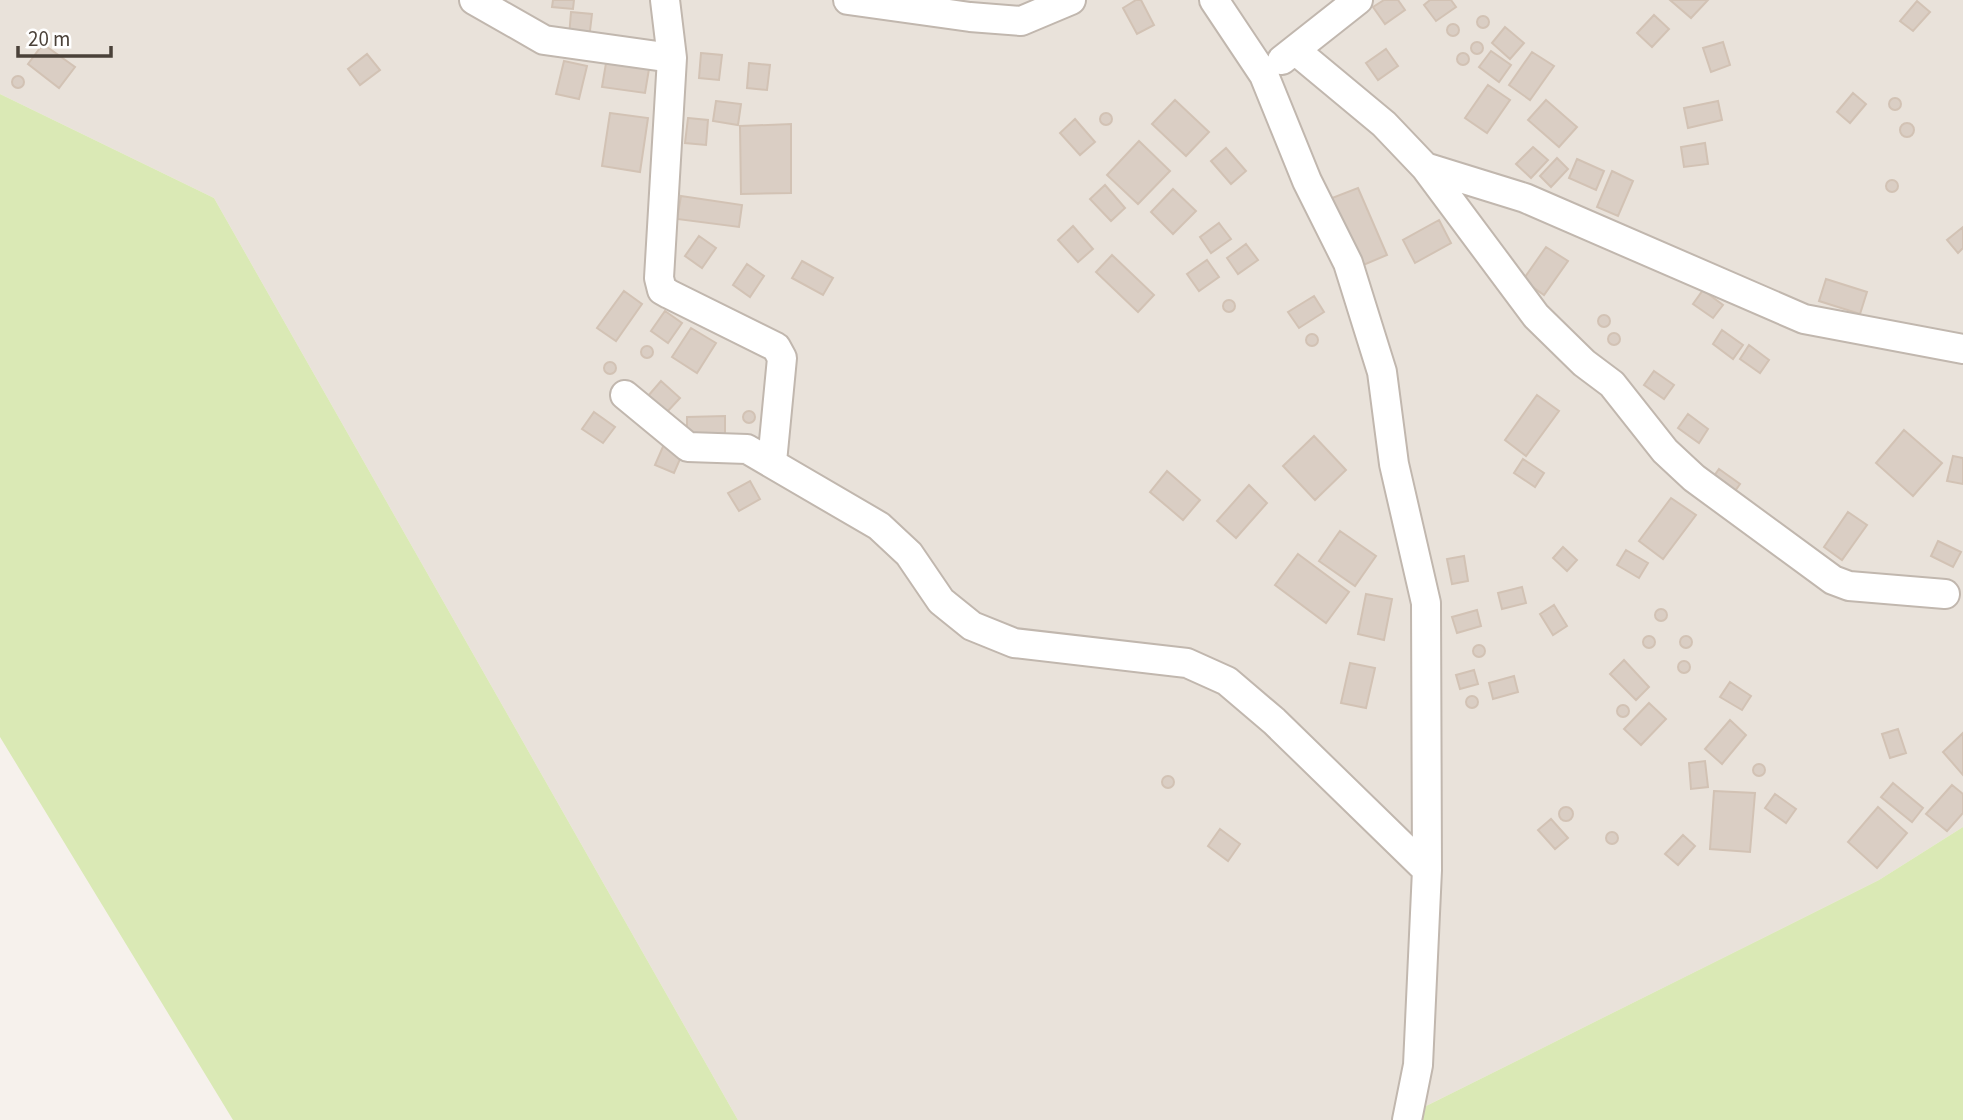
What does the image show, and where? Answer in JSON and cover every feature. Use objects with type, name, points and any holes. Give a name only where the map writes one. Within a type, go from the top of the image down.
[{"type":"street","points":[[474,0],[544,40],[672,58]]},
{"type":"street","points":[[665,0],[672,58],[659,278],[662,290],[677,299],[776,347],[782,358],[772,462]]},
{"type":"street","points":[[848,0],[970,17],[1021,21],[1071,0]]},
{"type":"street","points":[[1214,0],[1264,75],[1307,181],[1348,263],[1382,372],[1394,464],[1426,603],[1427,870],[1418,1065],[1407,1120]]},
{"type":"street","points":[[1264,75],[1358,0]]},
{"type":"street","points":[[1295,50],[1384,124],[1426,167],[1536,316],[1584,363],[1612,384],[1646,429],[1694,478],[1833,580],[1849,586],[1945,594]]},
{"type":"street","points":[[1426,167],[1525,198],[1804,319],[1963,349]]},
{"type":"street","points":[[625,395],[688,447],[713,450],[737,446],[772,462],[879,526],[909,554],[941,601],[972,626],[1014,643],[1187,663],[1227,681],[1274,721],[1427,870]]},
{"type":"shaded area","points":[[0,0],[1963,0],[1963,827],[1879,880],[1398,1120],[738,1120],[214,198],[0,94]]},
{"type":"green space","points":[[0,94],[214,198],[738,1120],[233,1120],[0,737]]},
{"type":"green space","points":[[1963,827],[1963,1120],[1398,1120],[1879,880]]},
{"type":"building","points":[[553,0],[574,0],[573,9],[552,7]]},
{"type":"building","points":[[1141,0],[1154,25],[1137,34],[1123,8]]},
{"type":"building","points":[[1384,0],[1398,0],[1405,10],[1385,24],[1373,7]]},
{"type":"building","points":[[1430,0],[1451,0],[1456,7],[1436,21],[1424,5]]},
{"type":"building","points":[[1670,0],[1708,0],[1691,18]]},
{"type":"building","points":[[1917,1],[1930,12],[1913,31],[1900,21]]},
{"type":"building","points":[[571,12],[592,14],[589,39],[569,37]]},
{"type":"building","points":[[1654,15],[1669,29],[1652,47],[1637,33]]},
{"type":"building","points":[[1478,17],[1488,17],[1488,27],[1478,27]]},
{"type":"building","points":[[1448,25],[1458,25],[1458,35],[1448,35]]},
{"type":"building","points":[[1505,27],[1524,43],[1510,59],[1492,43]]},
{"type":"building","points":[[1723,42],[1730,65],[1711,72],[1703,48]]},
{"type":"building","points":[[1472,43],[1482,43],[1482,53],[1472,53]]},
{"type":"building","points":[[43,44],[75,67],[59,88],[28,64]]},
{"type":"building","points":[[1386,49],[1398,66],[1378,80],[1366,63]]},
{"type":"building","points":[[1491,51],[1511,65],[1499,82],[1479,67]]},
{"type":"building","points":[[1532,52],[1554,66],[1530,100],[1509,85]]},
{"type":"building","points":[[701,53],[722,55],[719,80],[699,78]]},
{"type":"building","points":[[367,54],[380,70],[360,85],[348,69]]},
{"type":"building","points":[[1458,54],[1468,54],[1468,64],[1458,64]]},
{"type":"building","points":[[564,61],[587,66],[579,99],[556,94]]},
{"type":"building","points":[[606,63],[649,69],[645,93],[602,87]]},
{"type":"building","points":[[749,63],[770,65],[767,90],[747,88]]},
{"type":"building","points":[[13,77],[23,77],[23,87],[13,87]]},
{"type":"building","points":[[1488,85],[1510,100],[1487,133],[1465,118]]},
{"type":"building","points":[[1853,93],[1866,104],[1850,123],[1837,112]]},
{"type":"building","points":[[1890,99],[1900,99],[1900,109],[1890,109]]},
{"type":"building","points":[[1175,100],[1209,132],[1186,156],[1152,124]]},
{"type":"building","points":[[1546,100],[1577,127],[1559,147],[1528,120]]},
{"type":"building","points":[[716,101],[741,104],[738,125],[713,121]]},
{"type":"building","points":[[1718,101],[1722,120],[1688,128],[1684,108]]},
{"type":"building","points":[[610,113],[648,118],[640,172],[602,166]]},
{"type":"building","points":[[1101,114],[1111,114],[1111,124],[1101,124]]},
{"type":"building","points":[[688,118],[708,120],[706,145],[685,143]]},
{"type":"building","points":[[1075,119],[1095,142],[1080,155],[1060,133]]},
{"type":"building","points":[[1907,123],[1912,125],[1912,135],[1907,137],[1902,135],[1900,130],[1902,125]]},
{"type":"building","points":[[791,124],[791,193],[741,194],[740,126]]},
{"type":"building","points":[[1139,141],[1170,171],[1138,204],[1107,175]]},
{"type":"building","points":[[1705,143],[1708,164],[1684,167],[1681,147]]},
{"type":"building","points":[[1533,147],[1548,160],[1531,178],[1516,164]]},
{"type":"building","points":[[1226,148],[1246,171],[1231,184],[1211,161]]},
{"type":"building","points":[[1557,158],[1568,169],[1551,187],[1540,176]]},
{"type":"building","points":[[1577,159],[1604,171],[1596,190],[1569,178]]},
{"type":"building","points":[[1612,171],[1633,181],[1618,216],[1597,207]]},
{"type":"building","points":[[1887,181],[1897,181],[1897,191],[1887,191]]},
{"type":"building","points":[[1105,185],[1125,208],[1111,221],[1090,199]]},
{"type":"building","points":[[1358,188],[1387,255],[1361,266],[1332,198]]},
{"type":"building","points":[[1173,189],[1196,211],[1173,234],[1151,212]]},
{"type":"building","points":[[681,196],[742,205],[739,227],[677,219]]},
{"type":"building","points":[[1439,220],[1451,243],[1415,263],[1403,240]]},
{"type":"building","points":[[1219,223],[1231,239],[1211,253],[1200,237]]},
{"type":"building","points":[[1073,226],[1093,249],[1078,262],[1058,240]]},
{"type":"building","points":[[1963,227],[1963,248],[1958,253],[1947,240]]},
{"type":"building","points":[[699,236],[716,248],[702,268],[685,256]]},
{"type":"building","points":[[1246,244],[1258,260],[1238,274],[1227,258]]},
{"type":"building","points":[[1546,247],[1568,261],[1544,295],[1523,280]]},
{"type":"building","points":[[1112,255],[1154,295],[1138,312],[1096,272]]},
{"type":"building","points":[[1207,260],[1219,277],[1199,291],[1187,274]]},
{"type":"building","points":[[802,261],[833,278],[823,295],[792,278]]},
{"type":"building","points":[[747,264],[764,276],[750,297],[733,285]]},
{"type":"building","points":[[1826,279],[1867,292],[1860,314],[1819,301]]},
{"type":"building","points":[[1703,290],[1723,305],[1713,318],[1693,304]]},
{"type":"building","points":[[624,291],[642,304],[616,341],[597,328]]},
{"type":"building","points":[[1314,296],[1324,312],[1299,328],[1288,312]]},
{"type":"building","points":[[1224,301],[1234,301],[1234,311],[1224,311]]},
{"type":"building","points":[[665,311],[682,323],[668,343],[651,331]]},
{"type":"building","points":[[1599,316],[1609,316],[1609,326],[1599,326]]},
{"type":"building","points":[[691,328],[716,343],[697,373],[672,357]]},
{"type":"building","points":[[1722,330],[1743,345],[1733,359],[1713,344]]},
{"type":"building","points":[[1609,334],[1619,334],[1619,344],[1609,344]]},
{"type":"building","points":[[1307,335],[1317,335],[1317,345],[1307,345]]},
{"type":"building","points":[[1749,345],[1769,360],[1760,373],[1740,359]]},
{"type":"building","points":[[642,347],[652,347],[652,357],[642,357]]},
{"type":"building","points":[[605,363],[615,363],[615,373],[605,373]]},
{"type":"building","points":[[1654,371],[1674,385],[1664,399],[1644,385]]},
{"type":"building","points":[[661,381],[680,398],[666,413],[648,396]]},
{"type":"building","points":[[1537,395],[1559,411],[1526,456],[1505,440]]},
{"type":"building","points":[[594,412],[615,427],[603,443],[582,429]]},
{"type":"building","points":[[744,412],[754,412],[754,422],[744,422]]},
{"type":"building","points":[[1688,414],[1708,429],[1699,443],[1678,428]]},
{"type":"building","points":[[725,416],[725,436],[687,437],[687,417]]},
{"type":"building","points":[[1904,430],[1942,463],[1913,496],[1876,463]]},
{"type":"building","points":[[1314,436],[1346,470],[1315,500],[1283,466]]},
{"type":"building","points":[[665,442],[684,450],[674,473],[655,465]]},
{"type":"building","points":[[1953,456],[1963,458],[1963,484],[1947,481]]},
{"type":"building","points":[[1523,459],[1544,473],[1535,487],[1514,473]]},
{"type":"building","points":[[1719,469],[1740,484],[1730,498],[1709,483]]},
{"type":"building","points":[[1167,471],[1200,500],[1183,520],[1150,492]]},
{"type":"building","points":[[750,481],[760,499],[739,511],[728,493]]},
{"type":"building","points":[[1249,485],[1267,503],[1236,538],[1217,521]]},
{"type":"building","points":[[1671,498],[1696,515],[1663,559],[1639,541]]},
{"type":"building","points":[[1848,512],[1867,525],[1842,560],[1824,547]]},
{"type":"building","points":[[1340,531],[1376,556],[1355,586],[1319,561]]},
{"type":"building","points":[[1938,541],[1961,552],[1953,567],[1931,556]]},
{"type":"building","points":[[1563,547],[1577,560],[1567,571],[1553,558]]},
{"type":"building","points":[[1626,550],[1648,563],[1639,578],[1617,565]]},
{"type":"building","points":[[1298,554],[1349,592],[1326,623],[1275,585]]},
{"type":"building","points":[[1464,556],[1468,581],[1452,584],[1447,559]]},
{"type":"building","points":[[1522,587],[1526,603],[1502,609],[1498,593]]},
{"type":"building","points":[[1366,594],[1392,599],[1384,640],[1358,634]]},
{"type":"building","points":[[1554,605],[1567,626],[1553,635],[1540,614]]},
{"type":"building","points":[[1477,610],[1481,626],[1457,633],[1452,617]]},
{"type":"building","points":[[1656,610],[1666,610],[1666,620],[1656,620]]},
{"type":"building","points":[[1644,637],[1654,637],[1654,647],[1644,647]]},
{"type":"building","points":[[1681,637],[1691,637],[1691,647],[1681,647]]},
{"type":"building","points":[[1474,646],[1484,646],[1484,656],[1474,656]]},
{"type":"building","points":[[1624,660],[1649,687],[1636,700],[1610,674]]},
{"type":"building","points":[[1679,662],[1689,662],[1689,672],[1679,672]]},
{"type":"building","points":[[1350,663],[1375,668],[1366,708],[1341,703]]},
{"type":"building","points":[[1474,670],[1478,684],[1460,689],[1456,675]]},
{"type":"building","points":[[1514,676],[1518,692],[1493,699],[1489,683]]},
{"type":"building","points":[[1730,682],[1751,696],[1742,710],[1720,697]]},
{"type":"building","points":[[1467,697],[1477,697],[1477,707],[1467,707]]},
{"type":"building","points":[[1649,703],[1666,719],[1641,745],[1624,729]]},
{"type":"building","points":[[1618,706],[1628,706],[1628,716],[1618,716]]},
{"type":"building","points":[[1730,720],[1746,735],[1722,764],[1705,749]]},
{"type":"building","points":[[1898,729],[1906,753],[1890,758],[1882,734]]},
{"type":"building","points":[[1963,733],[1963,775],[1943,752]]},
{"type":"building","points":[[1705,761],[1708,787],[1691,789],[1689,763]]},
{"type":"building","points":[[1754,765],[1764,765],[1764,775],[1754,775]]},
{"type":"building","points":[[1163,777],[1173,777],[1173,787],[1163,787]]},
{"type":"building","points":[[1893,783],[1923,808],[1912,822],[1881,797]]},
{"type":"building","points":[[1952,785],[1963,794],[1963,813],[1947,831],[1926,814]]},
{"type":"building","points":[[1714,791],[1755,793],[1750,852],[1710,849]]},
{"type":"building","points":[[1775,794],[1796,809],[1786,823],[1765,808]]},
{"type":"building","points":[[1566,807],[1571,809],[1571,819],[1566,821],[1561,819],[1559,814],[1561,809]]},
{"type":"building","points":[[1878,807],[1907,833],[1877,868],[1848,842]]},
{"type":"building","points":[[1551,819],[1568,838],[1555,849],[1538,830]]},
{"type":"building","points":[[1220,829],[1240,844],[1228,861],[1208,846]]},
{"type":"building","points":[[1607,833],[1617,833],[1617,843],[1607,843]]},
{"type":"building","points":[[1683,835],[1695,846],[1678,865],[1665,854]]}]
